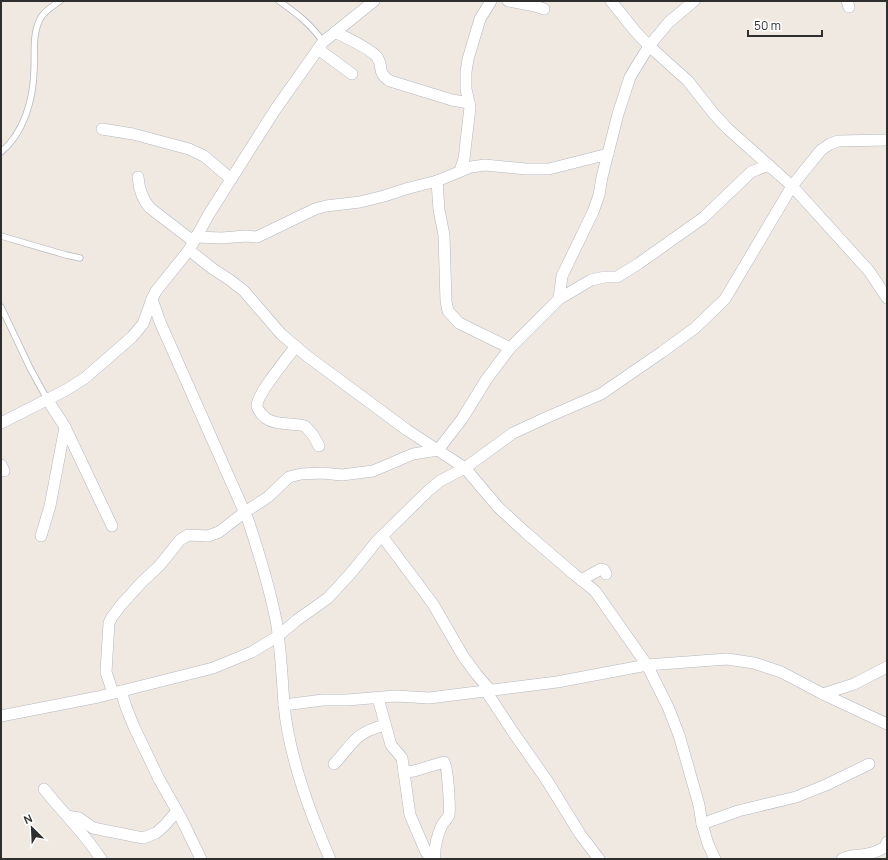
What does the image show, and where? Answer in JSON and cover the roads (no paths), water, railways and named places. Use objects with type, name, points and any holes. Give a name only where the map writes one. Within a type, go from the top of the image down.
[{"type":"street","points":[[1,423],[66,390],[85,378],[132,337],[143,324],[156,291],[192,243],[275,110],[320,45],[374,1]]},
{"type":"street","points":[[460,171],[464,160],[470,107],[466,89],[468,58],[480,19],[492,1]]},
{"type":"street","points":[[508,1],[544,9]]},
{"type":"street","points":[[611,1],[649,46],[688,81],[728,129],[792,186],[832,232],[869,271],[887,298]]},
{"type":"street","points":[[559,299],[562,276],[595,206],[618,114],[630,77],[649,46],[669,22],[694,1]]},
{"type":"street","points":[[335,32],[377,56],[381,72],[384,77],[390,81],[452,100],[469,103]]},
{"type":"street","points":[[320,45],[352,74]]},
{"type":"street","points":[[102,129],[133,134],[189,149],[204,156],[231,179]]},
{"type":"street","points":[[1,716],[117,692],[213,668],[252,652],[278,636],[297,620],[328,598],[382,536],[440,481],[465,468],[513,433],[601,394],[695,328],[725,299],[792,186],[821,150],[838,141],[887,140]]},
{"type":"street","points":[[192,243],[222,238],[246,236],[257,237],[315,209],[326,206],[360,202],[437,181],[470,167],[485,165],[526,169],[549,169],[608,154]]},
{"type":"street","points":[[201,859],[197,848],[159,779],[106,672],[110,623],[112,617],[142,582],[160,565],[180,540],[188,535],[208,536],[215,534],[268,497],[289,477],[301,474],[322,473],[342,475],[373,471],[413,454],[438,450],[462,419],[486,380],[510,348],[559,299],[591,280],[605,277],[617,277],[638,264],[702,218],[751,172],[769,165]]},
{"type":"street","points":[[138,177],[144,201],[150,208],[192,243],[213,269],[244,291],[281,334],[343,384],[465,468],[498,507],[581,580],[595,590],[647,664],[668,707],[679,735],[699,805],[702,824],[708,844],[715,859]]},
{"type":"street","points":[[437,181],[439,210],[444,235],[446,301],[448,311],[459,323],[510,348]]},
{"type":"street","points":[[152,299],[160,322],[245,512],[257,549],[273,607],[278,636],[284,705],[290,740],[301,786],[313,820],[330,859]]},
{"type":"street","points":[[296,346],[266,387],[257,406],[264,417],[269,420],[305,426],[313,435],[318,446]]},
{"type":"street","points":[[47,399],[65,427],[112,526]]},
{"type":"street","points":[[41,536],[50,506],[65,427]]},
{"type":"street","points":[[382,536],[432,604],[513,732],[546,779],[580,834],[599,859]]},
{"type":"street","points":[[581,580],[601,569],[604,570],[606,574]]},
{"type":"street","points":[[284,705],[323,700],[395,696],[429,698],[557,682],[647,664],[727,659],[754,663],[781,672],[823,694],[887,724]]},
{"type":"street","points":[[823,694],[854,684],[887,668]]},
{"type":"street","points":[[378,698],[391,745],[402,758],[410,815],[426,852],[432,859]]},
{"type":"street","points":[[334,764],[351,742],[373,728],[385,725]]},
{"type":"street","points":[[404,772],[414,771],[444,762],[446,764],[448,776],[449,816],[441,827],[435,845],[435,859]]},
{"type":"street","points":[[702,824],[738,811],[796,797],[826,785],[869,764]]},
{"type":"street","points":[[44,789],[90,842],[101,859]]},
{"type":"street","points":[[67,816],[79,818],[93,828],[143,838],[156,833],[166,825],[177,811]]},
{"type":"street","points":[[842,859],[848,856],[876,852],[885,847],[887,842]]},
{"type":"lane","points":[[1,152],[17,134],[26,114],[34,72],[35,36],[40,18],[46,11],[60,1]]},
{"type":"lane","points":[[279,1],[311,26],[320,45]]},
{"type":"lane","points":[[1,236],[80,258]]},
{"type":"lane","points":[[1,307],[30,368],[47,399]]}]
